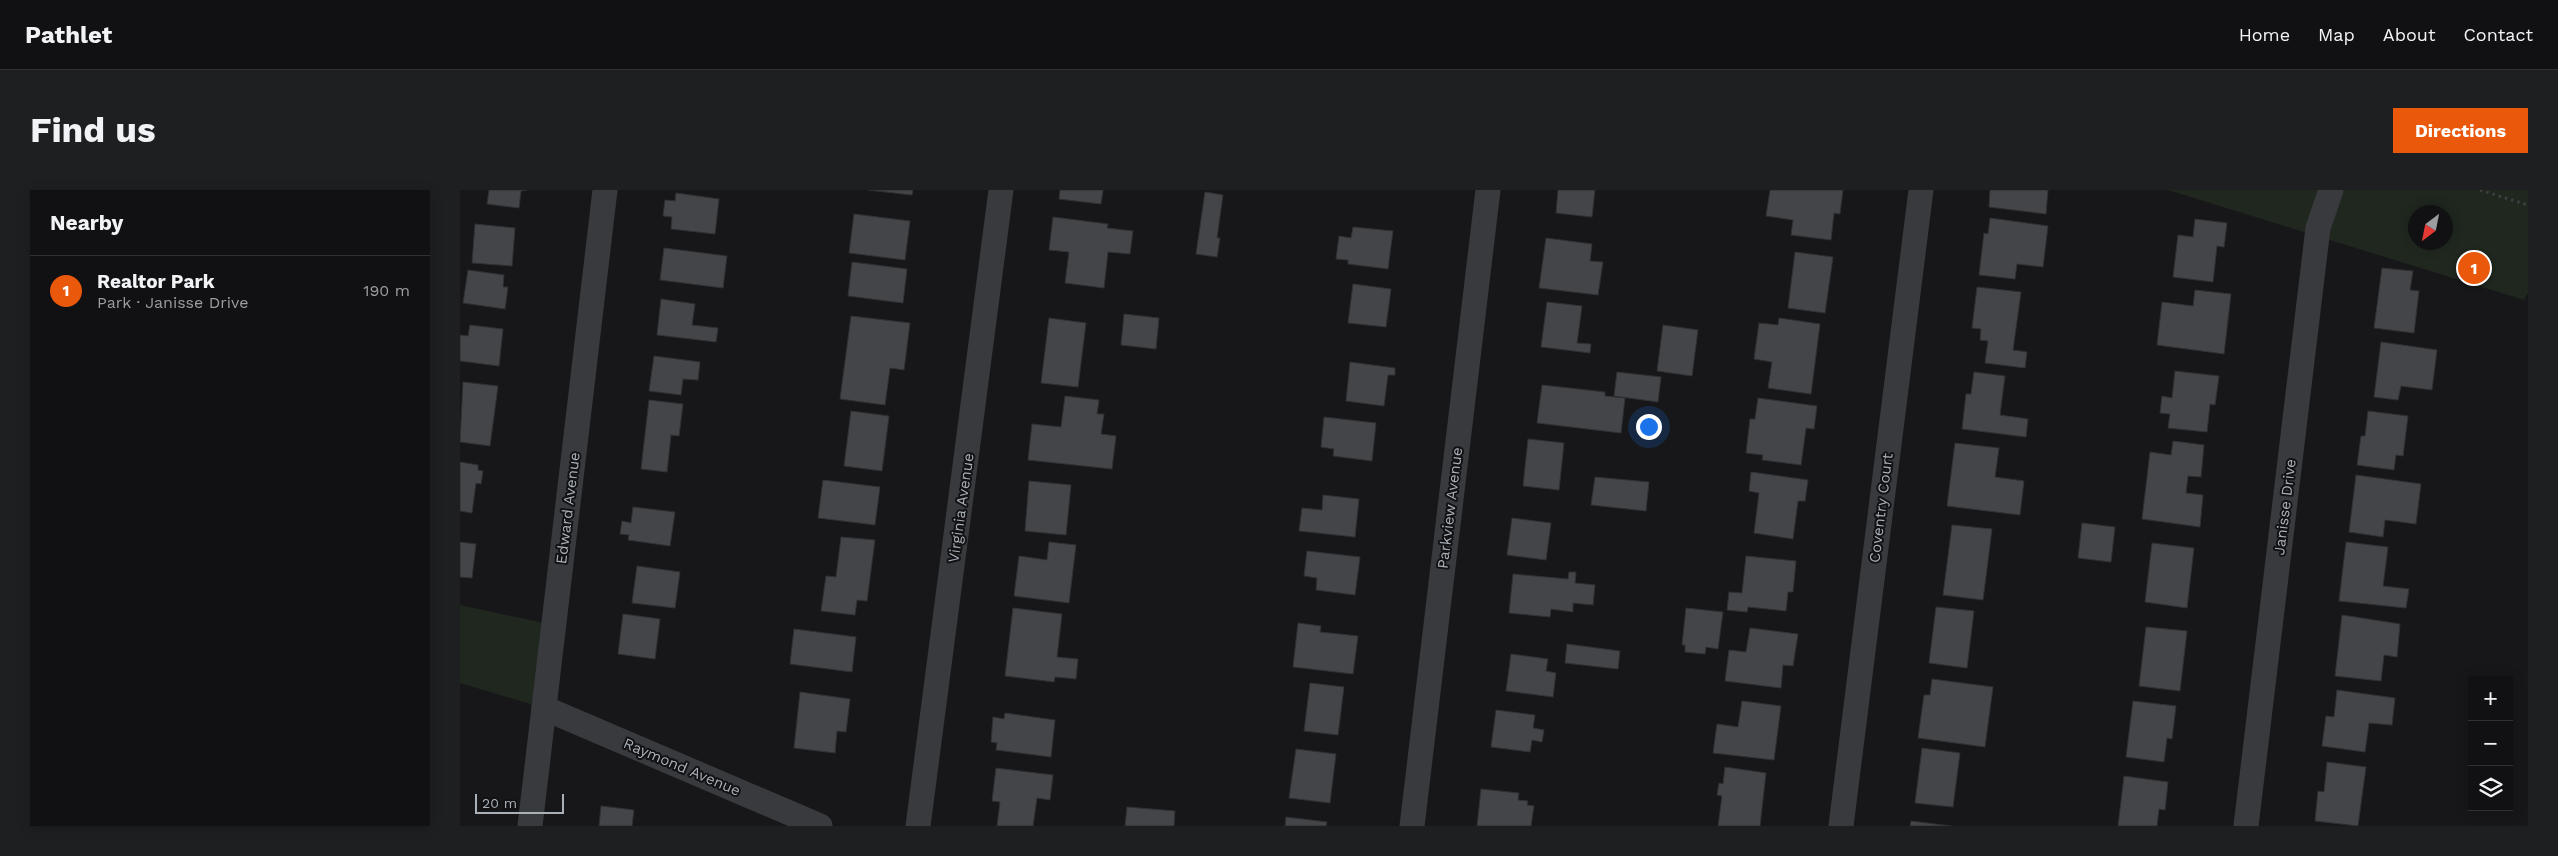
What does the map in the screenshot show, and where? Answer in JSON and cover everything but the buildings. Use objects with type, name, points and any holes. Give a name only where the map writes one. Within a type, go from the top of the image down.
[{"type":"street","name":"Edward Avenue","points":[[530,826],[605,190]]},
{"type":"street","name":"Virginia Avenue","points":[[918,826],[1001,190]]},
{"type":"street","name":"Parkview Avenue","points":[[1412,826],[1488,190]]},
{"type":"street","name":"Coventry Court","points":[[1842,826],[1921,190]]},
{"type":"street","name":"Janisse Drive","points":[[2246,826],[2318,228],[2331,190]]},
{"type":"street","name":"Raymond Avenue","points":[[544,708],[820,826]]},
{"type":"path","points":[[2480,190],[2528,205]]},
{"type":"shaded area","points":[[2168,190],[2528,190],[2528,293],[2524,300]]},
{"type":"shaded area","points":[[460,605],[554,625],[544,708],[460,683]]},
{"type":"place","name":"Realtor Park","points":[[2474,268]]}]
